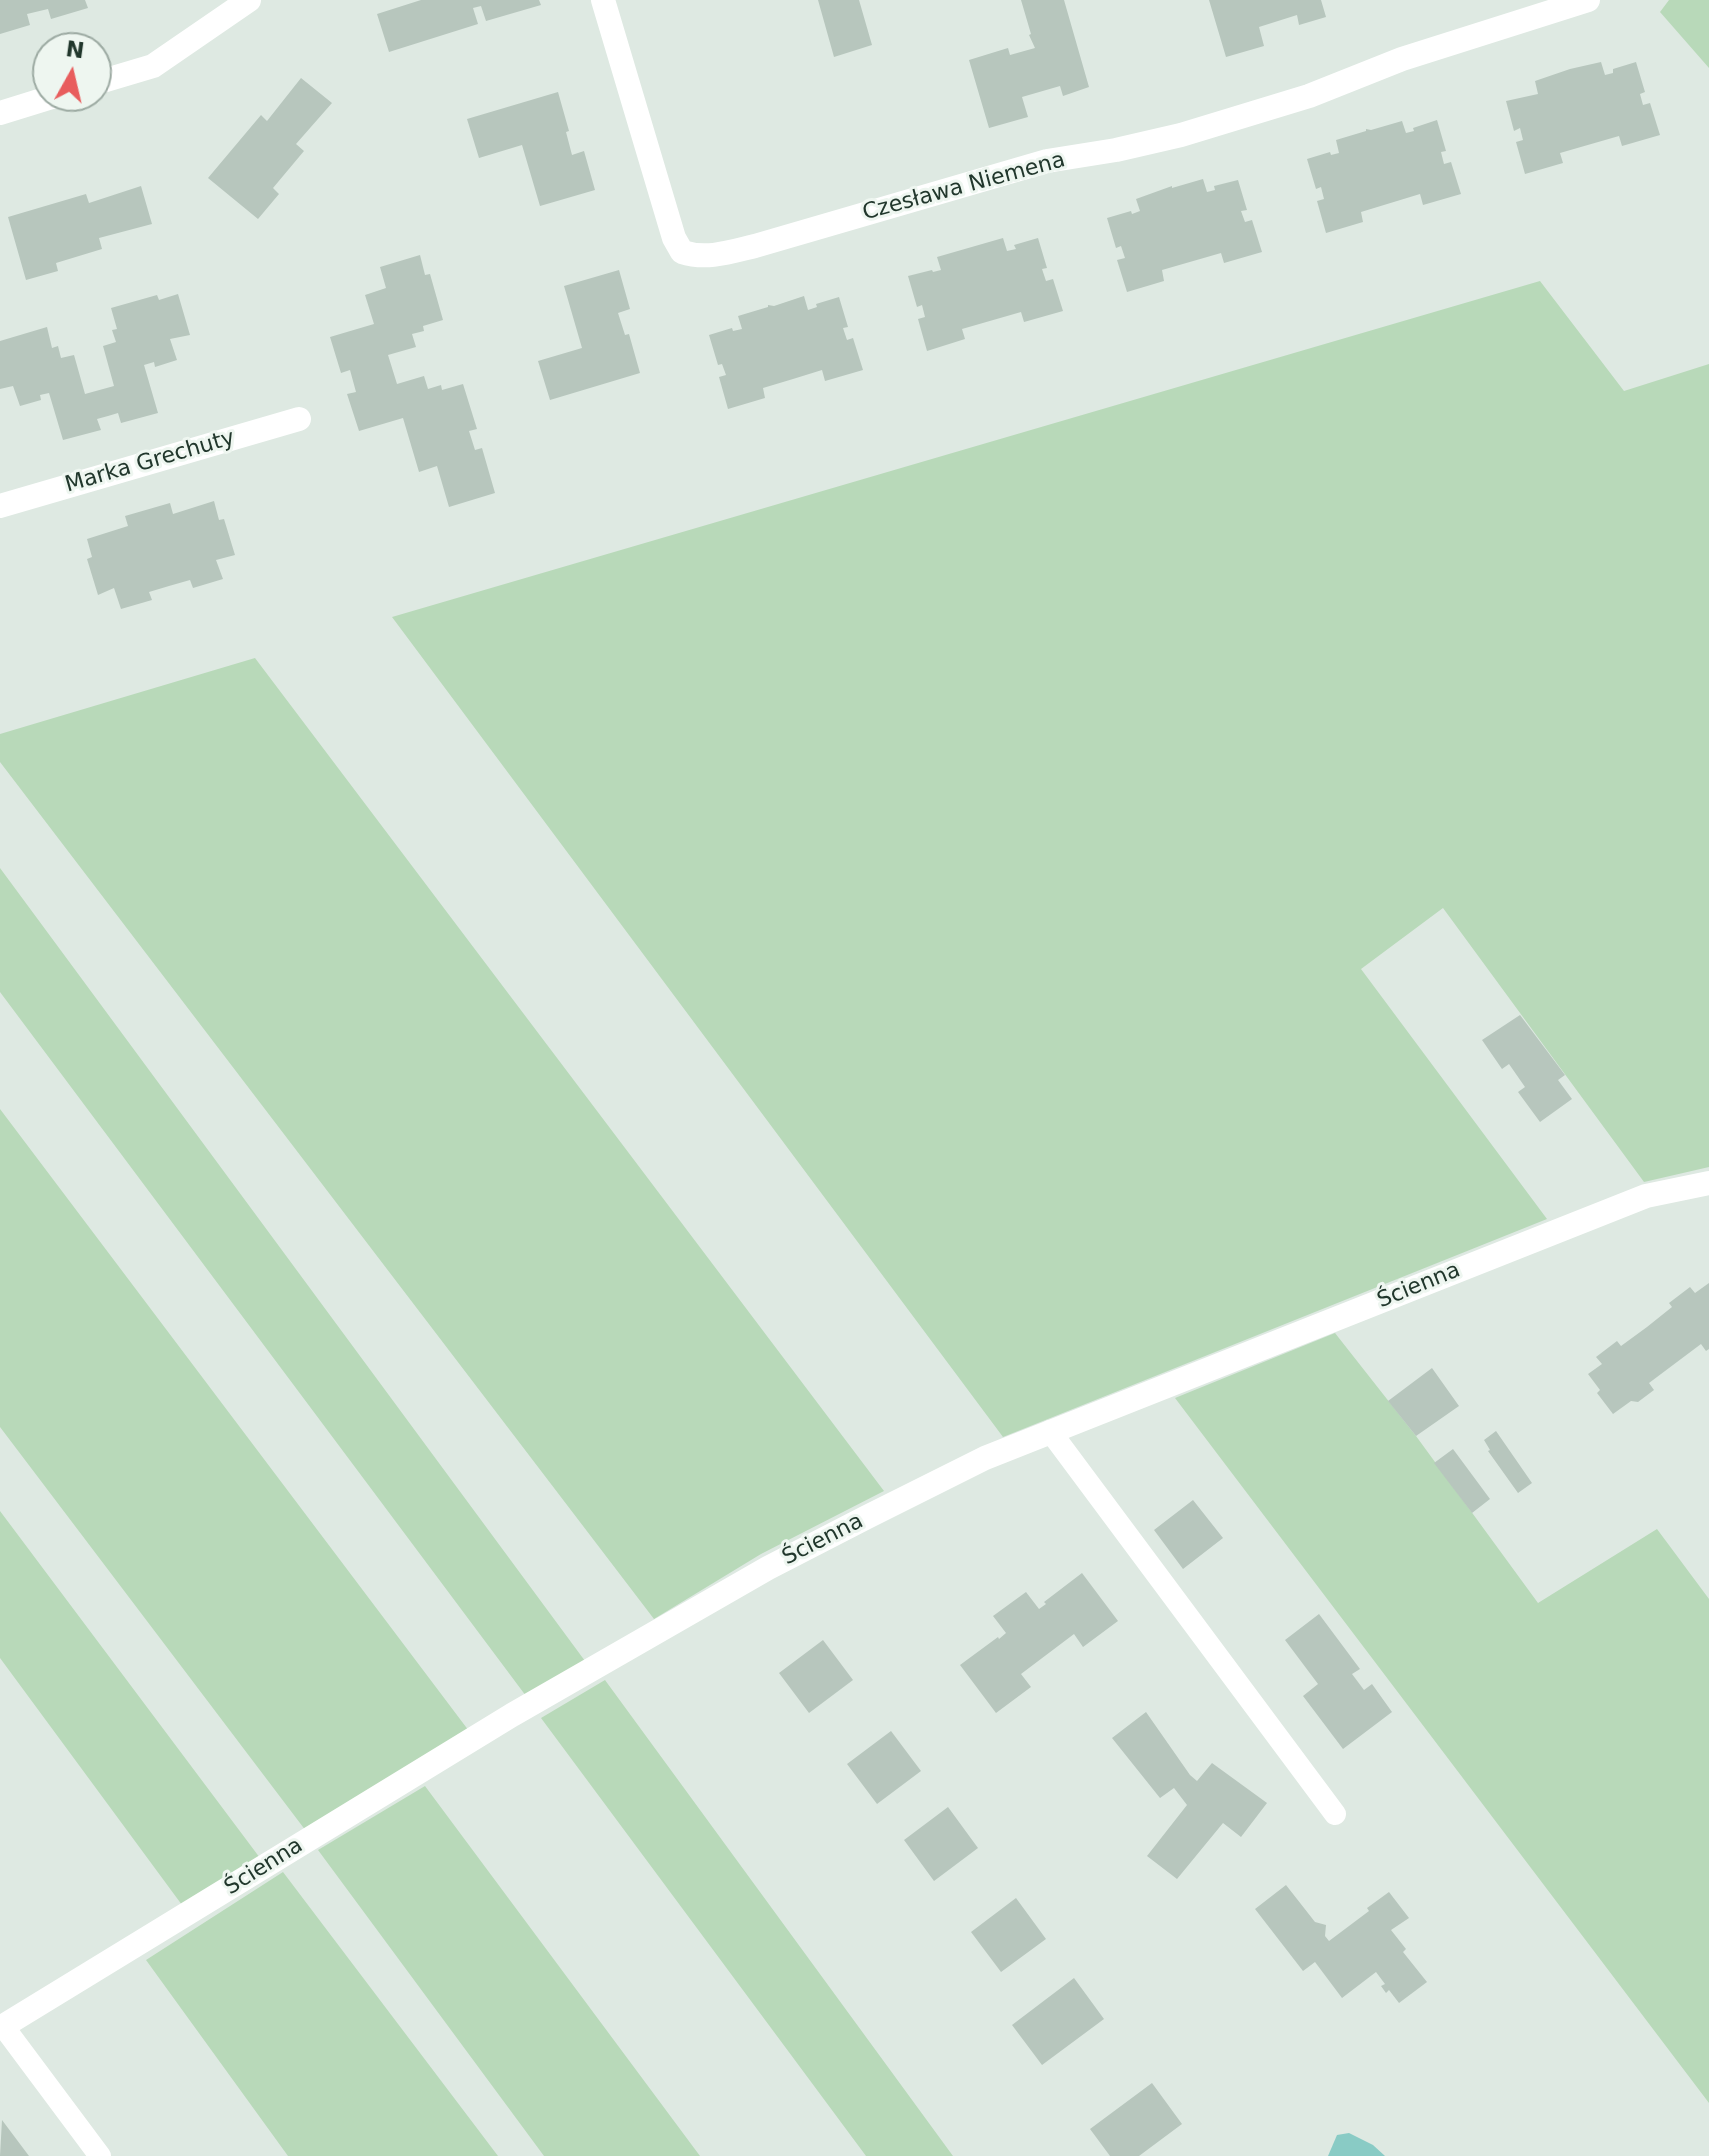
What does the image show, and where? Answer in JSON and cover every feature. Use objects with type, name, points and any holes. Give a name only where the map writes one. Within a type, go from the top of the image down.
[{"type":"street","points":[[112,78],[153,66],[249,0]]},
{"type":"street","name":"Czesława Niemena","points":[[603,0],[674,238],[682,252],[697,257],[755,246],[1047,161],[1181,135],[1309,96],[1402,59],[1588,0]]},
{"type":"street","points":[[0,113],[32,103]]},
{"type":"street","name":"Marka Grechuty","points":[[0,506],[299,419]]},
{"type":"street","name":"Ścienna","points":[[1,2027],[512,1715],[768,1568],[985,1458],[1646,1196],[1706,1188]]},
{"type":"lane","points":[[1050,1431],[1335,1814]]},
{"type":"lane","points":[[1,2027],[100,2156]]},
{"type":"green space","points":[[1669,0],[1709,0],[1709,68],[1660,12]]},
{"type":"green space","points":[[1540,281],[1624,391],[1709,364],[1709,1167],[1644,1182],[1443,908],[1361,969],[1547,1219],[1003,1437],[392,617]]},
{"type":"green space","points":[[255,658],[884,1491],[761,1554],[654,1619],[0,762],[0,734]]},
{"type":"green space","points":[[0,868],[585,1661],[526,1696],[0,992]]},
{"type":"green space","points":[[0,1109],[469,1731],[306,1831],[0,1427]]},
{"type":"green space","points":[[1335,1333],[1416,1436],[1538,1603],[1657,1529],[1709,1599],[1709,2103],[1175,1398]]},
{"type":"green space","points":[[0,1511],[260,1858],[182,1905],[0,1658]]},
{"type":"green space","points":[[605,1680],[953,2156],[866,2156],[541,1718]]},
{"type":"green space","points":[[425,1786],[700,2156],[544,2156],[318,1850]]},
{"type":"green space","points":[[283,1872],[498,2156],[288,2156],[146,1960]]},
{"type":"water","points":[[1349,2133],[1373,2145],[1385,2156],[1328,2156],[1337,2135]]},
{"type":"building","points":[[0,0],[85,0],[88,8],[51,19],[48,9],[27,14],[30,25],[0,34]]},
{"type":"building","points":[[421,0],[539,0],[541,5],[486,21],[481,6],[473,8],[478,24],[389,52],[377,14]]},
{"type":"building","points":[[818,0],[859,0],[872,45],[834,57]]},
{"type":"building","points":[[1021,0],[1064,0],[1089,87],[1063,96],[1060,86],[1022,97],[1028,117],[989,128],[969,60],[1008,48],[1010,55],[1035,48]]},
{"type":"building","points":[[1209,0],[1321,0],[1326,17],[1299,25],[1297,15],[1259,27],[1264,46],[1226,57]]},
{"type":"building","points":[[1601,62],[1605,75],[1613,73],[1613,69],[1636,62],[1645,92],[1640,94],[1643,105],[1650,103],[1660,135],[1622,146],[1619,136],[1560,153],[1563,163],[1525,174],[1516,142],[1523,140],[1520,128],[1514,131],[1506,101],[1538,94],[1535,81]]},
{"type":"building","points":[[301,78],[332,103],[296,144],[304,151],[273,188],[279,194],[258,219],[208,178],[261,115],[267,121]]},
{"type":"building","points":[[558,92],[572,155],[584,151],[595,190],[540,206],[522,145],[479,158],[467,119]]},
{"type":"building","points":[[1437,120],[1446,151],[1441,152],[1444,164],[1451,162],[1461,194],[1423,205],[1420,194],[1361,212],[1363,222],[1326,233],[1317,201],[1324,199],[1321,187],[1316,189],[1307,159],[1330,152],[1331,155],[1339,153],[1336,140],[1366,129],[1402,121],[1406,133]]},
{"type":"building","points":[[1203,179],[1207,192],[1215,190],[1214,186],[1238,180],[1247,210],[1241,211],[1245,222],[1252,220],[1262,252],[1224,263],[1221,253],[1162,270],[1164,281],[1127,292],[1117,260],[1125,258],[1121,246],[1116,248],[1107,218],[1140,211],[1136,199]]},
{"type":"building","points":[[141,186],[152,224],[99,238],[102,249],[56,263],[58,271],[26,280],[8,217],[86,194],[89,203]]},
{"type":"building","points":[[1003,238],[1007,251],[1016,249],[1014,245],[1038,238],[1047,268],[1042,269],[1046,281],[1053,279],[1063,311],[1024,322],[1021,312],[962,329],[965,339],[927,351],[918,319],[925,317],[922,305],[917,307],[908,276],[941,270],[937,257]]},
{"type":"building","points":[[420,255],[425,275],[430,274],[443,320],[423,326],[424,331],[412,334],[416,347],[388,355],[397,384],[424,376],[428,389],[441,385],[442,390],[463,384],[477,429],[469,431],[475,450],[482,448],[495,493],[449,507],[437,466],[419,472],[403,418],[359,431],[347,394],[356,392],[350,370],[341,373],[330,337],[374,324],[365,295],[386,288],[380,267]]},
{"type":"building","points":[[619,270],[630,309],[618,313],[625,335],[629,334],[640,373],[550,400],[538,361],[582,348],[564,286]]},
{"type":"building","points":[[178,294],[190,335],[170,339],[177,360],[155,367],[154,362],[144,365],[158,413],[121,423],[118,413],[97,419],[101,430],[63,440],[49,393],[40,395],[41,400],[20,406],[13,386],[0,389],[0,341],[47,327],[52,348],[58,346],[61,358],[74,355],[85,394],[114,386],[103,346],[116,342],[112,330],[117,329],[111,308],[157,295],[159,300]]},
{"type":"building","points":[[804,296],[808,310],[817,307],[816,304],[839,297],[848,327],[843,328],[847,340],[853,338],[863,370],[825,381],[822,370],[763,388],[765,398],[728,409],[719,377],[726,375],[722,364],[718,365],[709,335],[732,328],[733,331],[742,329],[738,316]]},
{"type":"building","points":[[214,501],[219,520],[224,519],[235,555],[216,560],[223,579],[193,588],[190,580],[169,586],[149,592],[152,600],[121,609],[114,588],[98,595],[87,559],[92,557],[87,539],[128,526],[125,516],[170,503],[173,514]]},
{"type":"building","points":[[1520,1015],[1565,1075],[1558,1080],[1572,1099],[1540,1122],[1518,1092],[1525,1087],[1509,1064],[1502,1069],[1482,1040]]},
{"type":"building","points":[[1709,1283],[1709,1349],[1706,1351],[1701,1344],[1649,1383],[1654,1390],[1613,1414],[1597,1393],[1600,1390],[1588,1374],[1602,1364],[1596,1357],[1617,1341],[1621,1346],[1647,1327],[1672,1307],[1669,1303],[1690,1287],[1695,1293]]},
{"type":"building","points":[[1432,1368],[1459,1406],[1416,1436],[1388,1401]]},
{"type":"building","points":[[1496,1431],[1532,1483],[1518,1493],[1488,1451],[1484,1440]]},
{"type":"building","points":[[1453,1449],[1490,1499],[1472,1513],[1434,1463]]},
{"type":"building","points":[[1193,1500],[1223,1538],[1183,1569],[1154,1530]]},
{"type":"building","points":[[1082,1573],[1118,1621],[1083,1647],[1074,1634],[1021,1674],[1031,1687],[996,1713],[960,1665],[1006,1633],[993,1616],[1026,1592],[1039,1609]]},
{"type":"building","points":[[1319,1614],[1360,1669],[1352,1674],[1364,1690],[1372,1684],[1392,1712],[1343,1749],[1303,1696],[1318,1684],[1285,1640]]},
{"type":"building","points":[[823,1640],[853,1680],[809,1713],[779,1673]]},
{"type":"building","points":[[1146,1712],[1197,1781],[1212,1763],[1267,1803],[1241,1837],[1223,1823],[1177,1879],[1147,1856],[1187,1805],[1174,1788],[1160,1798],[1112,1738]]},
{"type":"building","points":[[891,1731],[921,1771],[877,1804],[847,1764]]},
{"type":"building","points":[[948,1807],[978,1848],[934,1881],[904,1840]]},
{"type":"building","points":[[1286,1885],[1315,1922],[1326,1925],[1325,1936],[1329,1941],[1389,1892],[1409,1918],[1391,1930],[1406,1949],[1403,1952],[1427,1982],[1399,2003],[1389,1990],[1386,1993],[1381,1986],[1385,1984],[1376,1972],[1342,1998],[1315,1962],[1303,1971],[1255,1909]]},
{"type":"building","points":[[1016,1898],[1046,1939],[1001,1972],[971,1932]]},
{"type":"building","points":[[1074,1978],[1104,2019],[1042,2065],[1012,2025]]},
{"type":"building","points":[[1152,2083],[1182,2124],[1139,2156],[1110,2156],[1090,2129]]},
{"type":"building","points":[[2,2120],[29,2156],[0,2156]]}]
